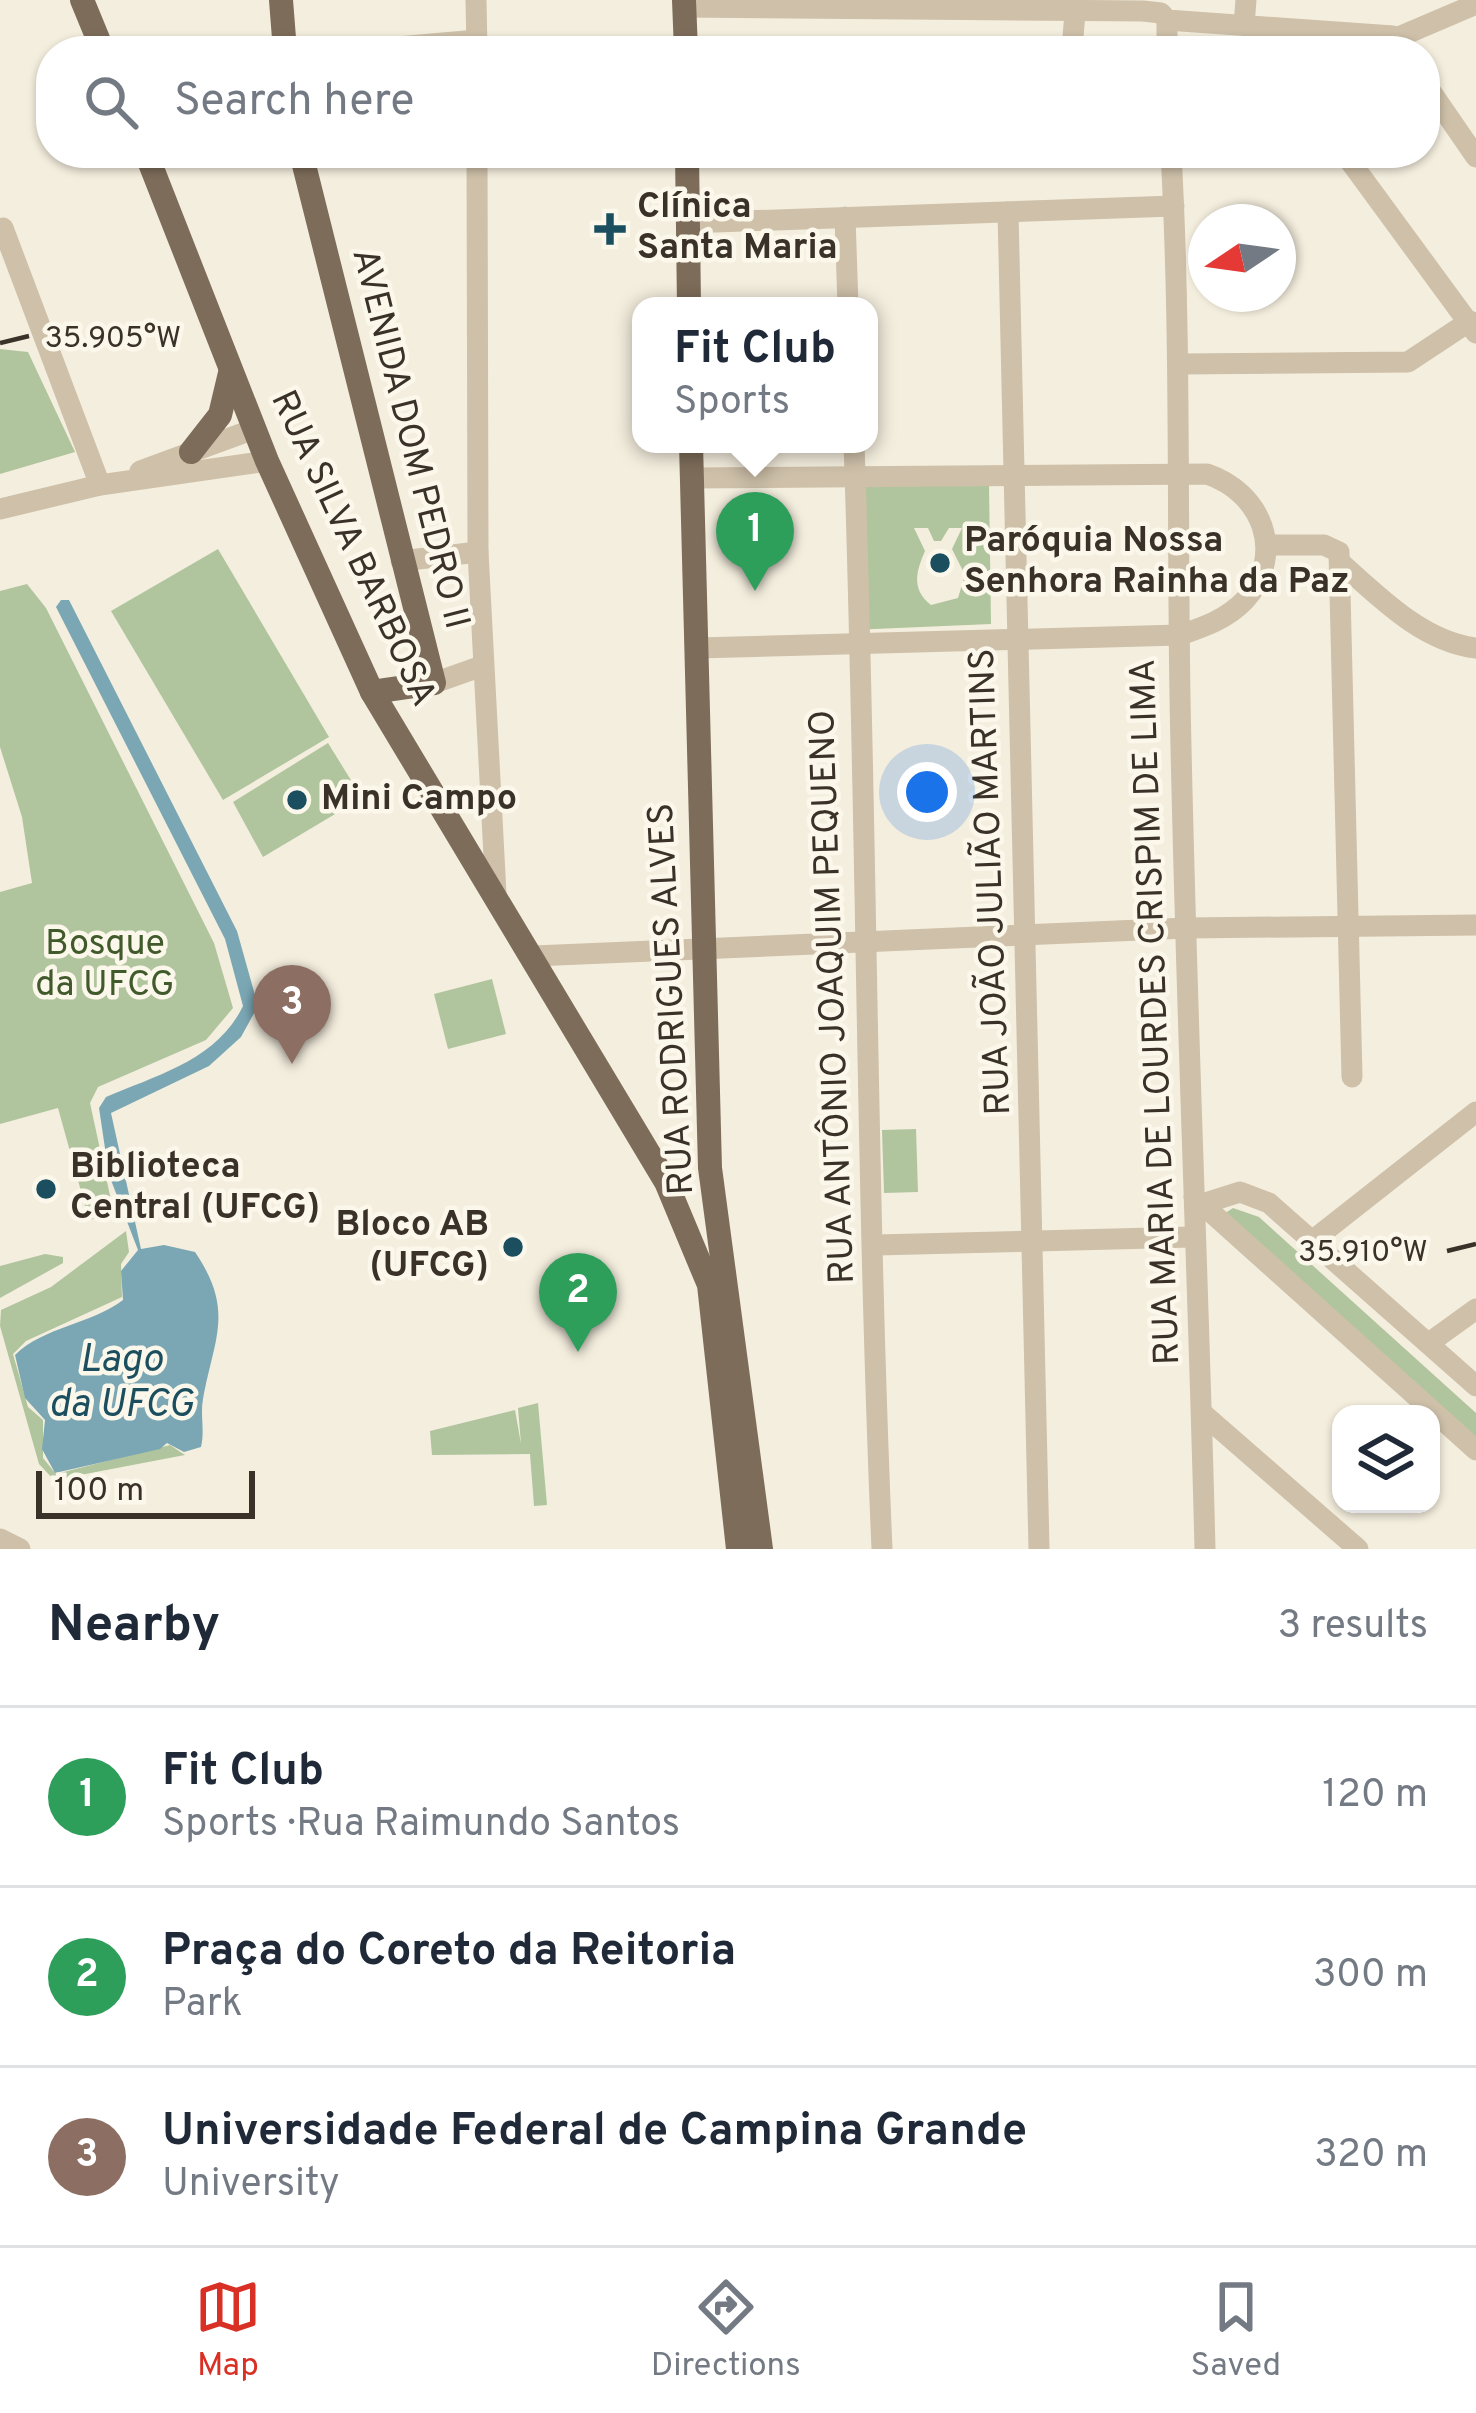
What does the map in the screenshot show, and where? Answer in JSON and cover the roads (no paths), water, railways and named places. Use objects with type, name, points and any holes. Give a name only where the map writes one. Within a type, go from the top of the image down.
[{"type":"main road","points":[[82,0],[97,36]]},
{"type":"main road","points":[[281,0],[284,36]]},
{"type":"main road","points":[[684,4],[685,36]]},
{"type":"main road","name":"RUA SILVA BARBOSA","points":[[151,168],[267,461],[373,692],[534,956]]},
{"type":"main road","name":"AVENIDA DOM PEDRO II","points":[[305,168],[434,682],[373,692]]},
{"type":"main road","points":[[687,168],[689,297]]},
{"type":"main road","points":[[191,452],[220,416],[231,370]]},
{"type":"main road","name":"RUA RODRIGUES ALVES","points":[[691,453],[710,1168],[761,1549]]},
{"type":"main road","name":"RUA RODRIGUES ALVES","points":[[534,956],[665,1182],[709,1286],[738,1549]]},
{"type":"main road","points":[[665,1182],[684,1182],[710,1168]]},
{"type":"street","points":[[476,0],[477,36]]},
{"type":"street","points":[[1244,26],[1246,0]]},
{"type":"street","points":[[684,4],[1075,5],[1161,13],[1167,36]]},
{"type":"street","points":[[1073,36],[1075,5]]},
{"type":"street","points":[[1406,36],[1430,11],[1472,14]]},
{"type":"street","points":[[1174,36],[1244,26],[1330,36]]},
{"type":"street","points":[[1440,105],[1476,157]]},
{"type":"street","points":[[477,168],[478,552],[496,894]]},
{"type":"street","name":"RUA MARIA DE LOURDES CRISPIM DE LIMA","points":[[1172,168],[1181,364],[1180,635],[1198,1200],[1192,1237],[1205,1549]]},
{"type":"street","points":[[1181,364],[1408,362],[1473,327],[1355,168]]},
{"type":"street","points":[[687,223],[1174,206]]},
{"type":"street","name":"RUA JOÃO JULIÃO MARTINS","points":[[1009,212],[1029,938],[1039,1549]]},
{"type":"street","points":[[845,217],[848,297]]},
{"type":"street","points":[[3,229],[100,485]]},
{"type":"street","points":[[100,485],[254,429]]},
{"type":"street","name":"RUA ANTÔNIO JOAQUIM PEQUENO","points":[[854,453],[867,1126],[876,1245],[882,1549]]},
{"type":"street","points":[[0,509],[100,485],[267,461]]},
{"type":"street","points":[[691,478],[1207,474],[1243,492],[1258,514],[1267,545],[1261,574],[1245,600],[1226,616],[1180,635],[697,647]]},
{"type":"street","points":[[1267,545],[1334,547],[1341,572],[1352,1077]]},
{"type":"street","points":[[401,561],[478,552]]},
{"type":"street","points":[[1341,572],[1449,644],[1476,649]]},
{"type":"street","points":[[434,682],[482,666]]},
{"type":"street","points":[[534,956],[1187,928],[1476,925]]},
{"type":"street","points":[[1312,1241],[1476,1112]]},
{"type":"street","points":[[1198,1200],[1228,1192],[1258,1195],[1476,1386]]},
{"type":"street","points":[[1198,1200],[1476,1450]]},
{"type":"street","points":[[876,1245],[1192,1237]]},
{"type":"street","points":[[1429,1343],[1476,1309]]},
{"type":"street","points":[[1202,1413],[1358,1549]]},
{"type":"street","points":[[0,1539],[20,1549]]},
{"type":"water","name":"Lago da UFCG","points":[[61,600],[69,600],[237,931],[258,1006],[241,1037],[209,1066],[111,1113],[141,1249],[164,1245],[195,1252],[215,1291],[218,1325],[203,1399],[201,1447],[184,1452],[167,1443],[160,1449],[55,1473],[42,1449],[45,1420],[25,1398],[15,1355],[39,1338],[123,1300],[121,1271],[138,1250],[109,1175],[99,1108],[106,1097],[202,1053],[232,1025],[243,1006],[225,939],[56,607]]},
{"type":"place","name":"Clínica Santa Maria","points":[[610,229]]},
{"type":"place","name":"Paróquia Nossa Senhora Rainha da Paz","points":[[940,563]]},
{"type":"place","name":"Fit Club","points":[[755,591]]},
{"type":"place","name":"Mini Campo","points":[[297,800]]},
{"type":"place","name":"Universidade Federal de Campina Grande","points":[[292,1064]]},
{"type":"place","name":"Biblioteca Central (UFCG)","points":[[46,1189]]},
{"type":"place","name":"Bloco AB (UFCG)","points":[[513,1247]]},
{"type":"place","name":"Praça do Coreto da Reitoria","points":[[578,1352]]},
{"type":"park label","name":"Bosque da UFCG","points":[[105,966]]}]
